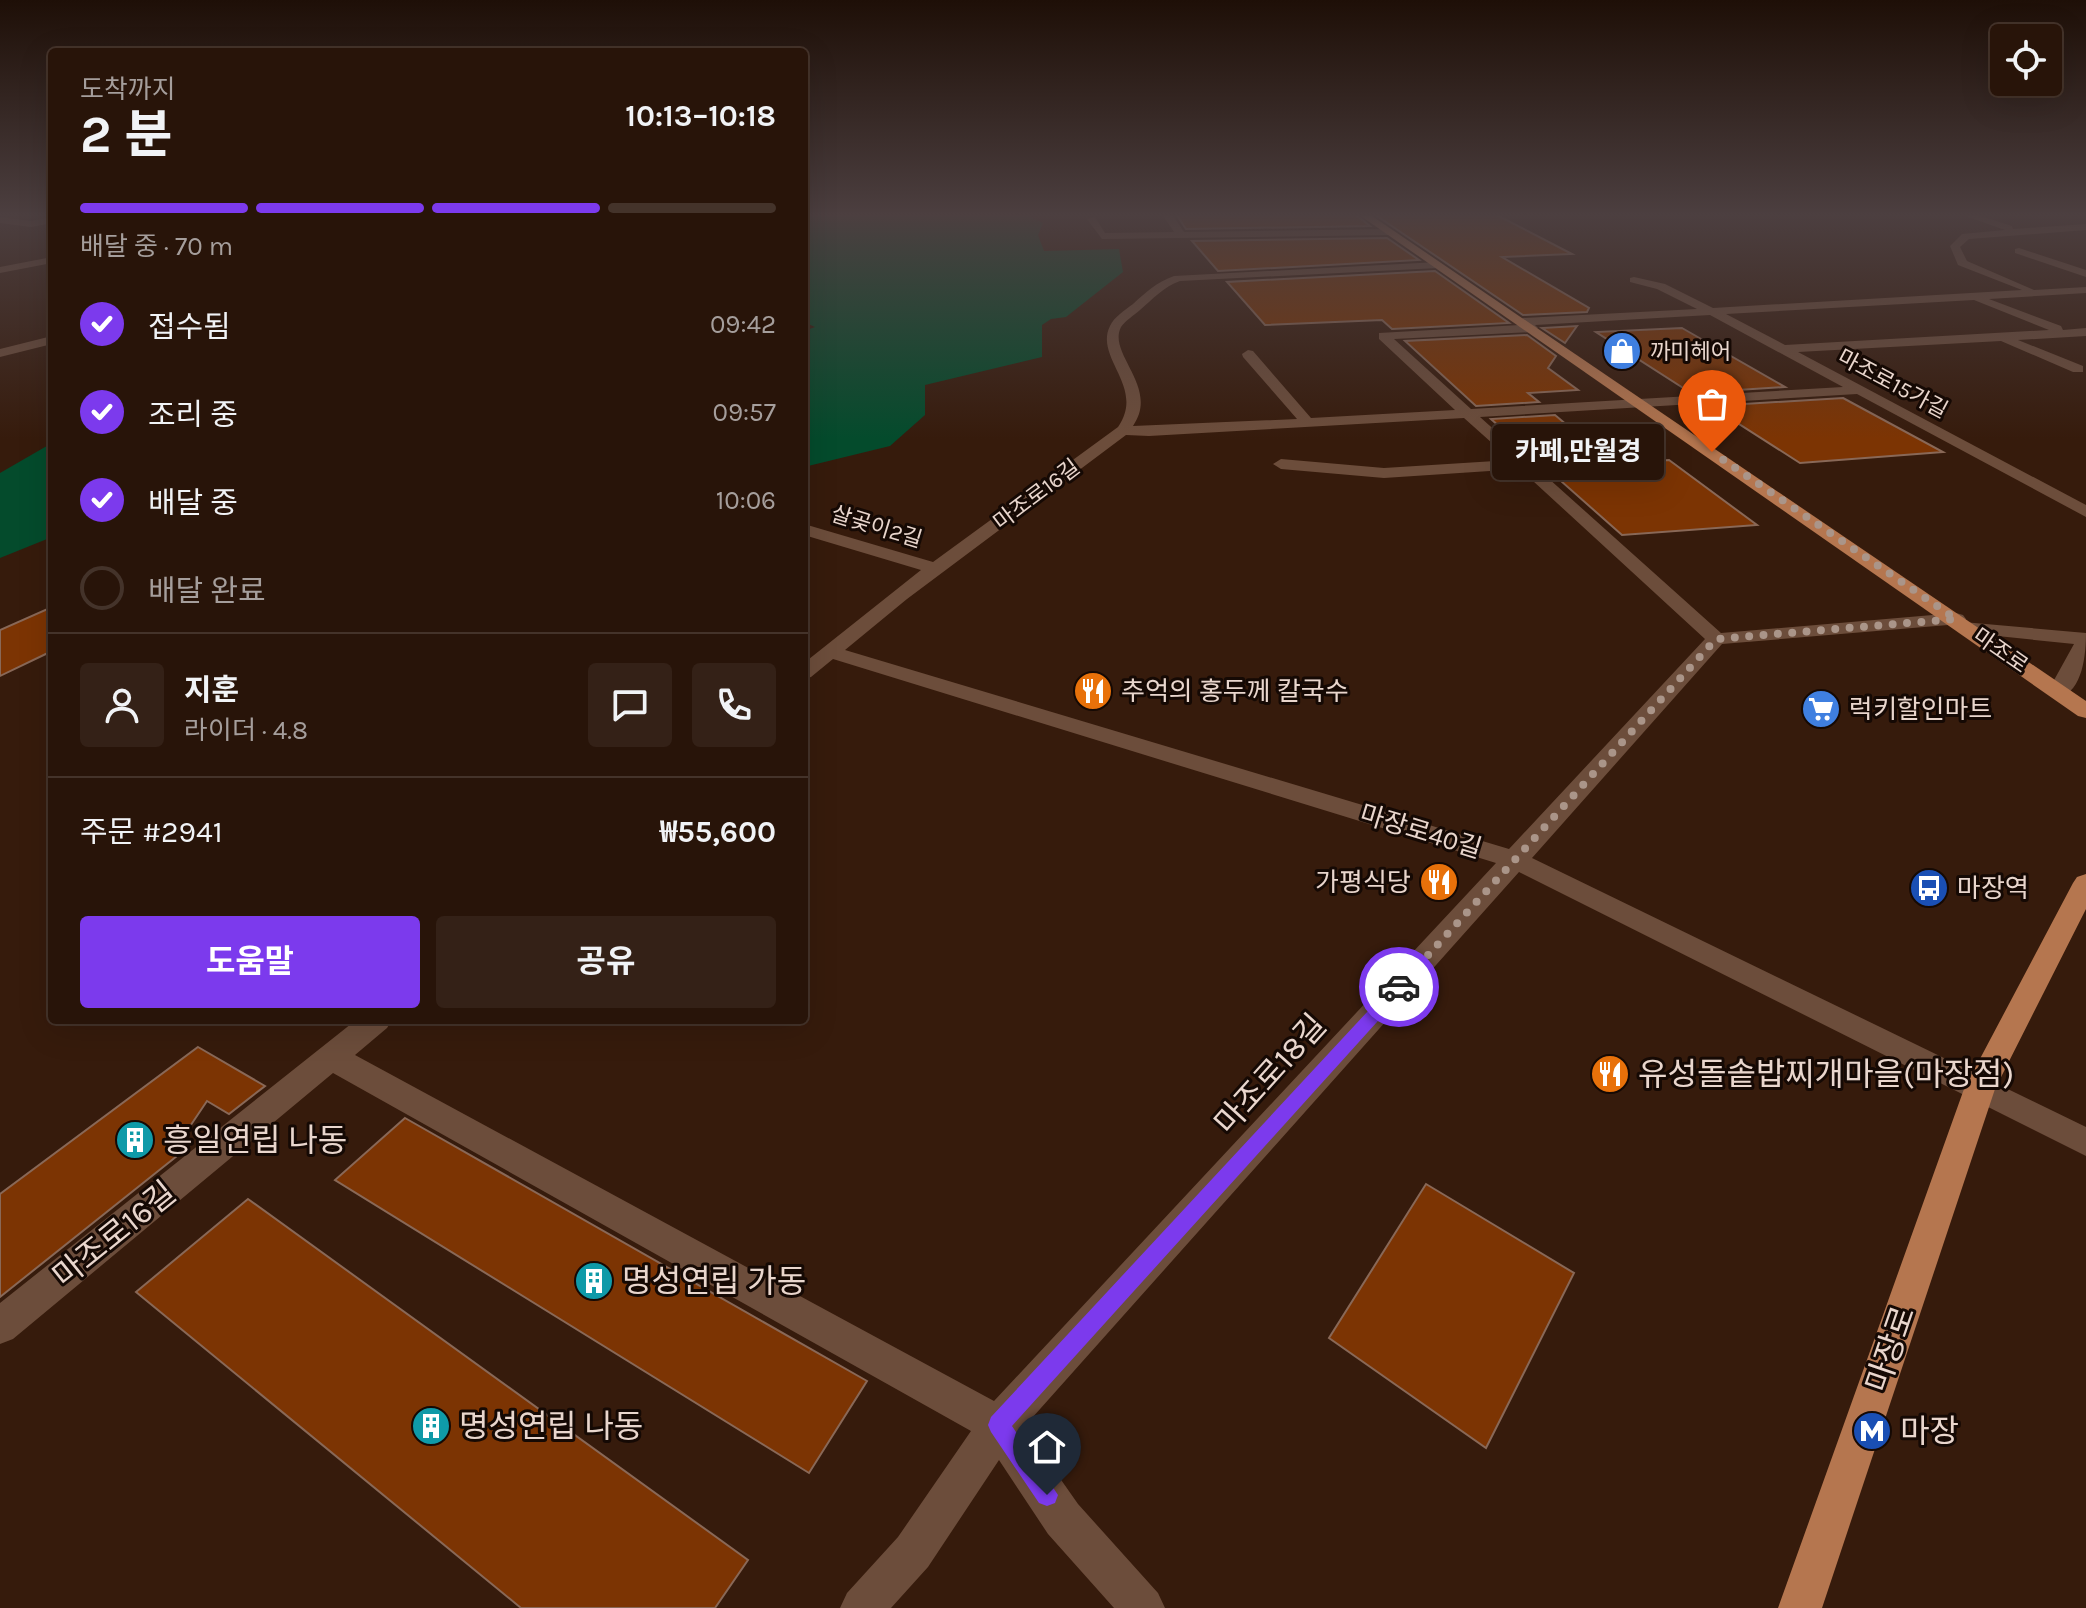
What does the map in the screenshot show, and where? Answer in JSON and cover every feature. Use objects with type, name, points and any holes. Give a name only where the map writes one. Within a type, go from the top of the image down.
[{"type":"main road","name":"마조로","points":[[1474,289],[2086,711]]},
{"type":"main road","name":"마장로","points":[[1800,1608],[1980,1089],[2086,883]]},
{"type":"street","points":[[1123,430],[1134,414],[1134,394],[1112,339],[1116,325],[1156,289]]},
{"type":"street","name":"마조로15가길","points":[[1667,289],[2086,512]]},
{"type":"street","points":[[2028,289],[2038,293]]},
{"type":"street","points":[[2059,691],[2086,640],[1962,623],[1716,639],[1383,336],[1710,310],[2086,290]]},
{"type":"street","points":[[1972,296],[2066,333]]},
{"type":"street","points":[[1783,349],[2086,332]]},
{"type":"street","points":[[2000,337],[2078,369]]},
{"type":"street","points":[[0,353],[48,341]]},
{"type":"street","points":[[0,346],[27,346]]},
{"type":"street","points":[[1248,354],[1307,422]]},
{"type":"street","points":[[1123,430],[1149,432],[1859,390]]},
{"type":"street","name":"마조로16길","points":[[808,670],[936,569],[1123,430]]},
{"type":"street","points":[[1281,464],[1384,473],[1526,464]]},
{"type":"street","name":"살곶이2길","points":[[808,530],[936,569]]},
{"type":"street","name":"마조로18길","points":[[862,1608],[913,1552],[999,1425],[1716,639]]},
{"type":"street","name":"마장로40길","points":[[830,652],[1515,860],[1980,1089]]},
{"type":"street","name":"마조로16길","points":[[0,1326],[372,1024]]},
{"type":"street","points":[[331,1057],[999,1425],[1063,1519],[1143,1608]]},
{"type":"street","points":[[1980,1089],[2086,1142]]},
{"type":"green space","points":[[808,289],[1101,289],[1066,317],[1051,319],[1042,325],[1042,357],[925,385],[925,415],[890,446],[808,466],[808,330],[815,327],[808,324]]},
{"type":"green space","points":[[48,445],[48,539],[0,558],[0,473]]},
{"type":"building","points":[[1233,289],[1461,289],[1509,323],[1392,329],[1382,320],[1265,325]]},
{"type":"building","points":[[1485,289],[1557,289],[1589,308],[1587,312],[1523,315]]},
{"type":"building","points":[[1577,326],[1565,343],[1542,328]]},
{"type":"building","points":[[1682,328],[1785,387],[1691,393],[1596,332]]},
{"type":"building","points":[[1527,335],[1556,356],[1548,368],[1578,390],[1528,393],[1539,402],[1476,406],[1405,341]]},
{"type":"building","points":[[1843,398],[1943,452],[1800,463],[1711,406]]},
{"type":"building","points":[[1555,415],[1613,464],[1669,460],[1757,525],[1622,535],[1491,419]]},
{"type":"building","points":[[48,609],[48,653],[0,676],[0,630]]},
{"type":"building","name":"흥일연립 나동","points":[[198,1047],[265,1086],[229,1114],[207,1101],[176,1147],[182,1152],[0,1297],[0,1194]]},
{"type":"building","name":"명성연립 가동","points":[[405,1118],[867,1381],[809,1473],[335,1180]]},
{"type":"building","points":[[1426,1184],[1574,1273],[1486,1448],[1329,1338]]},
{"type":"building","name":"명성연립 나동","points":[[248,1199],[748,1560],[715,1608],[521,1608],[136,1292]]},
{"type":"way so far","points":[[1399,987],[1716,639],[1956,619],[1712,452]]},
{"type":"place","name":"까미헤어","points":[[1622,351]]},
{"type":"place","name":"카페,만월경","points":[[1712,452]]},
{"type":"place","name":"추억의 홍두께 칼국수","points":[[1093,691]]},
{"type":"place","name":"럭키할인마트","points":[[1821,709]]},
{"type":"place","name":"가평식당","points":[[1439,882]]},
{"type":"place","name":"마장역","points":[[1929,888]]},
{"type":"place","name":"유성돌솥밥찌개마을(마장점)","points":[[1610,1074]]},
{"type":"place","name":"흥일연립 나동","points":[[135,1140]]},
{"type":"place","name":"명성연립 가동","points":[[594,1281]]},
{"type":"place","name":"명성연립 나동","points":[[431,1426]]},
{"type":"place","name":"마장","points":[[1872,1431]]},
{"type":"route","points":[[1047,1495],[999,1425],[1399,987]]}]
